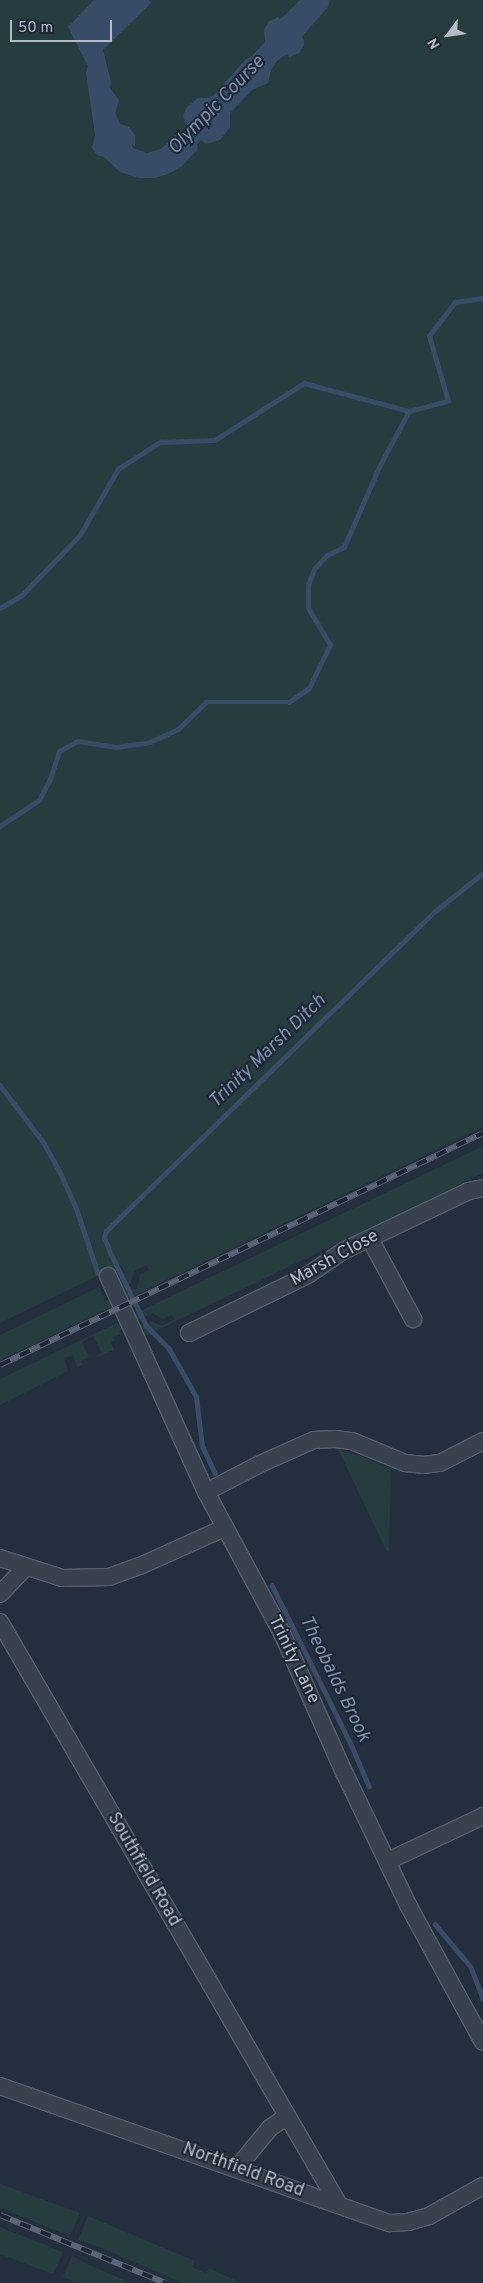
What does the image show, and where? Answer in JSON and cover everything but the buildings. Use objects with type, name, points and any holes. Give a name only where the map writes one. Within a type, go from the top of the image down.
[{"type":"street","name":"Marsh Close","points":[[189,1333],[308,1275],[343,1251],[469,1191],[483,1188]]},
{"type":"street","points":[[370,1239],[413,1319]]},
{"type":"street","name":"Trinity Lane","points":[[108,1276],[206,1492],[282,1633],[346,1778],[408,1905],[483,2042]]},
{"type":"street","points":[[206,1492],[260,1464],[314,1440],[334,1439],[352,1441],[405,1463],[423,1464],[440,1463],[483,1441]]},
{"type":"street","points":[[0,1558],[62,1578],[109,1577],[140,1566],[224,1528]]},
{"type":"street","points":[[0,1594],[26,1567]]},
{"type":"street","name":"Southfield Road","points":[[0,1622],[286,2117],[339,2205]]},
{"type":"street","points":[[388,1861],[483,1816]]},
{"type":"street","name":"Northfield Road","points":[[0,2086],[390,2223],[408,2222],[429,2216],[483,2186]]},
{"type":"street","points":[[236,2169],[270,2128],[286,2117]]},
{"type":"green space","points":[[0,0],[483,0],[483,1127],[127,1299],[123,1295],[137,1288],[140,1275],[149,1270],[146,1265],[134,1271],[131,1283],[120,1288],[115,1279],[127,1273],[120,1265],[0,1323]]},
{"type":"green space","points":[[483,1146],[483,1173],[143,1337],[139,1327],[151,1321],[162,1326],[175,1319],[172,1315],[163,1319],[152,1313],[136,1321],[134,1314]]},
{"type":"green space","points":[[99,1287],[106,1301],[112,1299],[115,1305],[0,1360],[0,1335]]},
{"type":"green space","points":[[121,1321],[122,1330],[119,1331],[120,1334],[114,1337],[115,1340],[111,1342],[114,1350],[96,1358],[96,1356],[102,1353],[93,1336],[82,1342],[89,1357],[81,1361],[83,1365],[77,1367],[73,1355],[64,1358],[68,1371],[0,1405],[0,1379]]},
{"type":"green space","points":[[338,1449],[358,1455],[391,1470],[389,1551],[387,1552]]},
{"type":"green space","points":[[0,2184],[80,2213],[70,2236],[0,2208]]},
{"type":"green space","points":[[88,2216],[195,2261],[192,2267],[206,2273],[209,2268],[241,2283],[183,2283],[97,2246],[78,2240]]},
{"type":"green space","points":[[0,2227],[63,2252],[53,2274],[0,2254]]},
{"type":"green space","points":[[72,2256],[131,2283],[78,2283],[63,2277]]},
{"type":"water","name":"Olympic Course","points":[[94,0],[148,0],[151,3],[103,50],[111,82],[110,88],[119,100],[115,113],[120,124],[129,127],[135,136],[135,146],[132,145],[133,148],[147,153],[161,149],[180,131],[184,132],[188,128],[183,116],[186,108],[198,98],[213,96],[245,60],[252,56],[265,42],[264,30],[269,21],[279,17],[279,19],[282,18],[300,0],[330,0],[328,7],[304,34],[302,39],[304,40],[304,45],[299,53],[289,57],[288,54],[285,55],[277,61],[271,70],[268,83],[252,90],[230,113],[230,127],[220,140],[206,144],[201,140],[197,144],[198,149],[181,167],[168,174],[155,178],[139,178],[120,172],[104,157],[97,155],[92,148],[95,135],[86,72],[88,66],[68,27]]},
{"type":"waterway","points":[[0,608],[21,596],[80,535],[118,469],[160,442],[215,440],[304,383],[409,411],[448,401],[429,336],[455,302],[483,298]]},
{"type":"waterway","name":"Theobalds Brook","points":[[0,826],[39,800],[50,779],[59,751],[78,741],[116,747],[150,742],[178,729],[206,702],[289,702],[309,688],[330,645],[308,608],[308,585],[314,569],[327,555],[344,547],[380,465],[409,411]]},
{"type":"waterway","name":"Trinity Marsh Ditch","points":[[215,1474],[202,1446],[196,1397],[169,1349],[146,1326],[111,1255],[104,1238],[106,1231],[434,912],[483,873]]},
{"type":"waterway","name":"Theobalds Brook","points":[[0,1085],[44,1143],[61,1174],[77,1210],[98,1273]]},
{"type":"waterway","name":"Theobalds Brook","points":[[272,1585],[351,1744],[369,1786]]},
{"type":"waterway","name":"Theobalds Brook","points":[[435,1924],[471,1967],[483,1999]]},
{"type":"railway","points":[[0,1365],[483,1133]]},
{"type":"railway","points":[[0,2215],[166,2283]]}]
